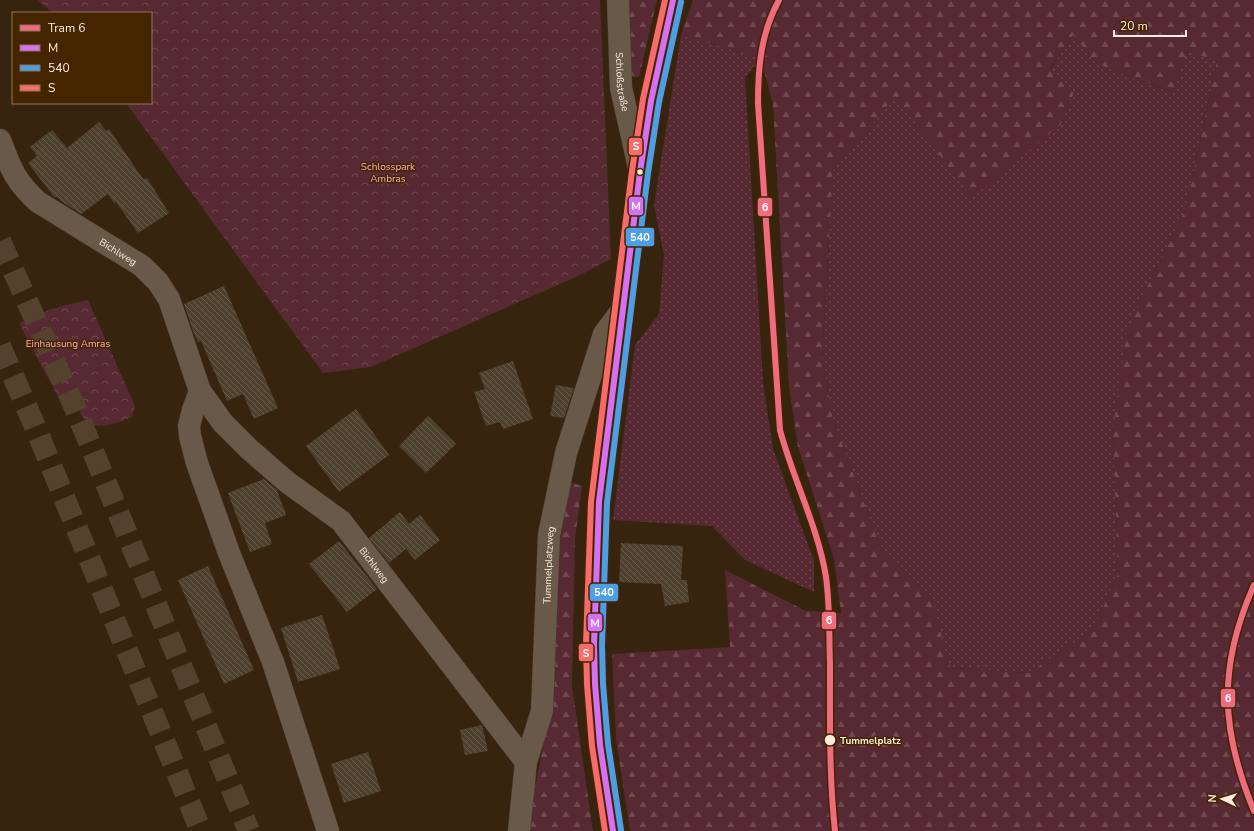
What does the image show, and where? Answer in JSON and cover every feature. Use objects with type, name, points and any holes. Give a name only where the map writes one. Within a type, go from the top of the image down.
[{"type":"street","name":"Schloßstraße","points":[[613,831],[600,745],[595,684],[594,645],[599,502],[640,172],[621,88],[618,0]]},
{"type":"street","points":[[640,172],[651,101],[673,0]]},
{"type":"street","name":"Bichlweg","points":[[0,140],[13,174],[23,189],[38,202],[142,266],[158,282],[169,299],[200,391],[223,423],[249,449],[287,482],[341,520],[526,762]]},
{"type":"street","name":"Tummelplatzweg","points":[[519,831],[526,762],[542,711],[549,535],[566,454],[604,334],[622,310]]},
{"type":"street","points":[[200,391],[192,410],[189,426],[197,463],[229,553],[273,662],[328,831]]},
{"type":"green space","name":"Schlosspark Ambras","points":[[38,0],[600,0],[611,259],[578,276],[371,367],[323,373],[127,104],[152,104],[152,12],[51,12]]},
{"type":"green space","points":[[628,0],[657,0],[639,77],[631,76]]},
{"type":"green space","points":[[693,0],[1254,0],[1254,831],[630,831],[616,739],[612,654],[730,647],[725,570],[806,611],[841,613],[834,559],[798,447],[789,387],[773,105],[761,58],[681,35]],"holes":[[[1073,35],[1097,64],[1173,92],[1187,52],[1217,60],[1186,209],[1142,297],[1126,334],[1113,431],[1118,574],[1093,630],[1028,673],[950,668],[931,596],[882,551],[833,419],[822,359],[833,170],[895,96],[972,198],[1061,124],[1074,93],[1050,68]]]},
{"type":"green space","points":[[681,35],[761,58],[745,78],[763,382],[773,449],[814,561],[814,592],[745,560],[712,526],[613,520],[635,345],[659,314],[664,255],[654,205]]},
{"type":"green space","points":[[1073,35],[1097,64],[1172,92],[1187,52],[1217,59],[1186,209],[1142,297],[1113,431],[1118,574],[1093,630],[1028,673],[949,668],[931,596],[882,551],[833,419],[822,359],[833,170],[895,96],[1050,69]]},
{"type":"green space","name":"Einhausung Amras","points":[[88,300],[135,406],[132,417],[110,425],[96,426],[90,423],[84,419],[79,410],[76,399],[57,395],[19,323],[51,309]]},
{"type":"green space","points":[[570,482],[582,486],[575,539],[572,686],[593,831],[530,831],[529,818],[549,716],[557,542]]},
{"type":"building","points":[[99,122],[106,131],[109,129],[143,179],[147,178],[169,213],[138,233],[116,202],[114,203],[108,194],[81,214],[57,197],[54,197],[28,163],[37,156],[30,147],[52,130],[67,148]]},
{"type":"building","points":[[224,286],[278,408],[254,419],[243,394],[227,401],[201,341],[198,342],[193,331],[184,304]]},
{"type":"building","points":[[513,361],[533,419],[503,429],[500,422],[486,426],[474,392],[485,389],[479,373]]},
{"type":"building","points":[[556,385],[574,388],[564,418],[550,416]]},
{"type":"building","points":[[356,409],[389,455],[339,492],[306,446]]},
{"type":"building","points":[[428,416],[456,444],[426,473],[399,446]]},
{"type":"building","points":[[264,479],[277,490],[286,515],[265,523],[272,544],[250,552],[228,493]]},
{"type":"building","points":[[400,512],[409,524],[420,515],[440,540],[415,560],[406,549],[389,563],[369,538]]},
{"type":"building","points":[[339,541],[377,589],[347,612],[309,564]]},
{"type":"building","points":[[621,543],[683,546],[681,580],[687,580],[689,602],[665,606],[661,584],[619,582]]},
{"type":"building","points":[[208,566],[254,670],[224,684],[178,580]]},
{"type":"building","points":[[322,615],[340,669],[298,682],[281,628]]},
{"type":"building","points":[[482,725],[488,751],[465,755],[460,730]]},
{"type":"building","points":[[368,752],[381,791],[344,803],[331,764]]},
{"type":"tunnel","points":[[0,241],[76,410],[249,831]]},
{"type":"tunnel","points":[[0,346],[34,424],[201,831]]},
{"type":"tram line","name":"6","points":[[779,0],[764,37],[760,63],[758,103],[780,430],[817,540],[826,577],[829,621],[831,769],[835,831]]},
{"type":"tram line","name":"6","points":[[1254,585],[1242,615],[1234,643],[1229,670],[1228,698],[1230,725],[1235,752],[1243,781],[1254,811]]},
{"type":"transit line","name":"S","points":[[605,831],[592,746],[587,684],[586,645],[591,502],[632,171],[643,99],[665,0]]},
{"type":"transit line","name":"M","points":[[613,831],[600,745],[595,684],[594,645],[599,502],[640,172],[651,101],[673,0]]},
{"type":"transit line","name":"540","points":[[621,830],[608,744],[603,684],[602,645],[607,503],[648,173],[659,102],[681,2]]},
{"type":"place","name":"Tummelplatz","points":[[830,740]]}]
